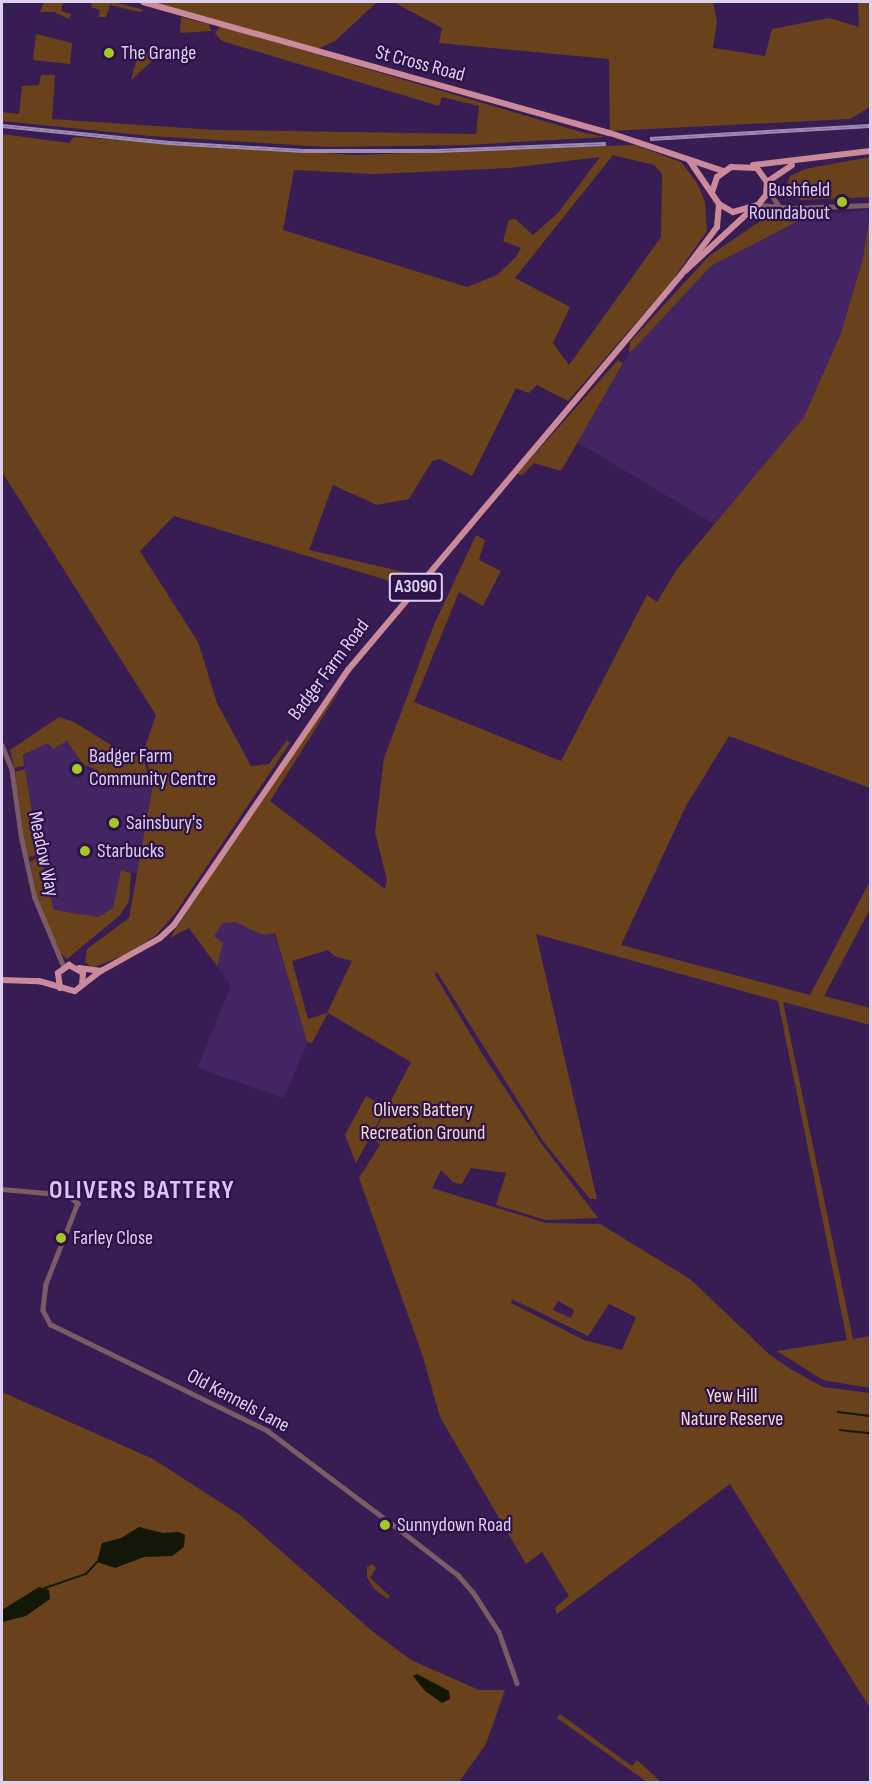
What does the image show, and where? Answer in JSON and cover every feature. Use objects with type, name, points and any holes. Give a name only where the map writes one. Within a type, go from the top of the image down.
[{"type":"main road","name":"St Cross Road","points":[[143,2],[610,133],[723,171]]},
{"type":"main road","points":[[712,192],[723,171],[747,165],[801,161],[870,151]]},
{"type":"main road","points":[[687,159],[719,204],[733,212],[755,206],[767,186],[783,168],[801,161]]},
{"type":"main road","points":[[747,165],[761,171],[767,186]]},
{"type":"main road","name":"Badger Farm Road","points":[[82,985],[101,971],[147,947],[174,925],[348,670],[681,275],[717,227],[719,204]]},
{"type":"main road","name":"Badger Farm Road","points":[[681,275],[755,206]]},
{"type":"main road","points":[[2,980],[39,981],[57,978],[64,967],[101,971]]},
{"type":"main road","points":[[39,981],[73,992],[82,985],[79,968]]},
{"type":"main road","points":[[57,978],[60,988]]},
{"type":"street","points":[[767,186],[780,206]]},
{"type":"street","points":[[755,206],[870,205]]},
{"type":"street","name":"Meadow Way","points":[[2,745],[6,754],[35,898],[64,967]]},
{"type":"street","name":"Old Kennels Lane","points":[[2,1189],[68,1196],[78,1203],[46,1284],[43,1310],[50,1324],[268,1431],[400,1530],[458,1575],[473,1592],[499,1632],[517,1683]]},
{"type":"shaded area","points":[[870,210],[863,258],[841,333],[804,417],[714,524],[577,442],[629,354],[711,266],[810,215]]},
{"type":"shaded area","points":[[67,741],[93,775],[153,785],[139,873],[121,871],[113,908],[98,917],[54,910],[40,857],[23,756],[48,742]]},
{"type":"shaded area","points":[[247,844],[307,1042],[284,1098],[197,1068],[231,986],[189,928]]},
{"type":"shaded area","points":[[139,1527],[163,1533],[179,1532],[185,1535],[184,1547],[172,1556],[144,1557],[115,1568],[97,1562],[102,1543],[121,1538]]},
{"type":"shaded area","points":[[39,1587],[49,1590],[50,1599],[26,1616],[2,1622],[2,1610]]},
{"type":"shaded area","points":[[417,1674],[449,1691],[450,1699],[442,1703],[425,1691],[413,1676]]},
{"type":"green space","points":[[44,2],[63,2],[61,11],[71,14],[69,19],[54,12],[40,12]]},
{"type":"green space","points":[[92,2],[114,2],[145,10],[139,12],[110,5],[106,17],[99,17],[100,10],[91,7]]},
{"type":"green space","points":[[153,2],[377,2],[335,41],[317,49]]},
{"type":"green space","points":[[393,2],[713,2],[717,21],[713,48],[765,56],[772,29],[829,18],[859,27],[858,2],[870,2],[870,107],[850,119],[610,131],[609,59],[439,43],[442,28]]},
{"type":"green space","points":[[181,17],[209,24],[211,31],[180,33]]},
{"type":"green space","points":[[221,26],[581,132],[605,137],[466,145],[328,147],[150,136],[2,121],[2,112],[19,114],[22,86],[39,85],[41,75],[55,75],[52,119],[216,130],[476,134],[479,106],[442,97],[439,106],[222,41],[215,33]]},
{"type":"green space","points":[[36,34],[72,43],[70,64],[33,60]]},
{"type":"green space","points":[[139,51],[161,53],[131,80]]},
{"type":"green space","points":[[2,134],[69,143],[74,137],[356,155],[635,145],[681,162],[697,183],[705,202],[707,231],[672,281],[568,401],[537,385],[529,393],[516,388],[472,476],[440,459],[432,461],[409,499],[377,505],[333,485],[309,550],[417,575],[410,587],[174,516],[140,551],[198,642],[217,703],[251,766],[269,764],[287,740],[290,743],[174,915],[156,935],[127,954],[92,968],[85,962],[87,949],[129,918],[153,785],[144,750],[156,715],[2,472]],"holes":[[[613,155],[654,165],[662,174],[661,237],[569,365],[553,343],[570,307],[515,278]],[[600,157],[558,213],[533,235],[515,219],[509,220],[503,241],[521,248],[516,257],[497,275],[467,287],[283,230],[294,170],[374,174],[510,168]]]},
{"type":"green space","points":[[870,157],[870,197],[802,200],[788,195],[785,189],[790,176],[805,169]]},
{"type":"green space","points":[[870,212],[870,788],[729,736],[686,806],[621,945],[810,995],[870,881],[870,909],[824,996],[870,1008],[870,1025],[783,1002],[853,1339],[870,1336],[870,1388],[823,1380],[777,1351],[847,1340],[778,1001],[536,934],[597,1199],[590,1199],[543,1141],[437,972],[435,975],[483,1055],[541,1143],[598,1218],[546,1220],[496,1205],[506,1173],[471,1168],[462,1184],[454,1183],[441,1170],[432,1188],[546,1223],[600,1224],[690,1279],[770,1355],[792,1370],[823,1387],[870,1393],[870,1708],[730,1484],[557,1614],[555,1608],[569,1596],[542,1552],[526,1564],[440,1417],[423,1357],[359,1178],[380,1145],[372,1137],[411,1062],[328,1013],[312,1043],[307,1042],[275,933],[263,935],[235,922],[223,923],[214,936],[223,943],[217,966],[189,928],[170,938],[283,765],[343,685],[270,801],[385,889],[387,880],[375,832],[384,758],[433,627],[476,535],[485,540],[479,560],[501,571],[483,606],[459,592],[414,702],[561,761],[647,595],[657,602],[677,569],[804,417],[841,333],[863,258]],"holes":[[[328,950],[334,956],[352,961],[327,1013],[308,1019],[292,961]],[[512,1299],[588,1336],[609,1304],[636,1317],[622,1350],[584,1340],[511,1303]],[[558,1301],[574,1310],[571,1318],[553,1310]]]},
{"type":"green space","points":[[769,215],[810,215],[711,266],[629,354],[630,342],[709,256]]},
{"type":"green space","points":[[618,360],[623,363],[561,471],[534,463],[522,475],[517,474]]},
{"type":"green space","points":[[59,717],[74,722],[119,750],[143,756],[150,784],[93,775],[99,771],[83,764],[67,741],[53,749],[48,743],[23,755],[24,766],[14,768],[10,750]]},
{"type":"green space","points":[[25,769],[39,854],[27,858],[15,772]]},
{"type":"green space","points":[[40,857],[54,910],[98,917],[113,908],[121,870],[131,873],[129,901],[120,915],[67,959],[55,948],[37,897],[30,862]]},
{"type":"green space","points":[[366,1096],[386,1108],[356,1163],[345,1135]]},
{"type":"green space","points":[[2,1392],[153,1459],[240,1515],[372,1631],[411,1660],[479,1690],[505,1690],[486,1744],[459,1782],[2,1782]]},
{"type":"green space","points":[[372,1564],[376,1568],[370,1578],[390,1596],[388,1599],[375,1590],[367,1577],[367,1567]]},
{"type":"green space","points":[[560,1714],[632,1766],[637,1760],[661,1782],[647,1782],[557,1718]]},
{"type":"waterway","points":[[838,1412],[870,1416]]},
{"type":"waterway","points":[[840,1430],[870,1433]]},
{"type":"waterway","points":[[45,1588],[86,1574],[97,1562]]},
{"type":"railway","points":[[2,126],[169,143],[303,151],[437,151],[606,144]]},
{"type":"railway","points":[[650,139],[870,126]]},
{"type":"place","name":"The Grange","points":[[109,53]]},
{"type":"place","name":"Bushfield Roundabout","points":[[842,202]]},
{"type":"place","name":"Badger Farm Community Centre","points":[[77,769]]},
{"type":"place","name":"Sainsbury's","points":[[114,823]]},
{"type":"place","name":"Starbucks","points":[[85,851]]},
{"type":"place","name":"Farley Close","points":[[61,1238]]},
{"type":"place","name":"Sunnydown Road","points":[[385,1525]]},
{"type":"district","name":"OLIVERS BATTERY","points":[[142,1191]]},
{"type":"park label","name":"Olivers Battery Recreation Ground","points":[[423,1122]]},
{"type":"park label","name":"Yew Hill Nature Reserve","points":[[732,1408]]}]
